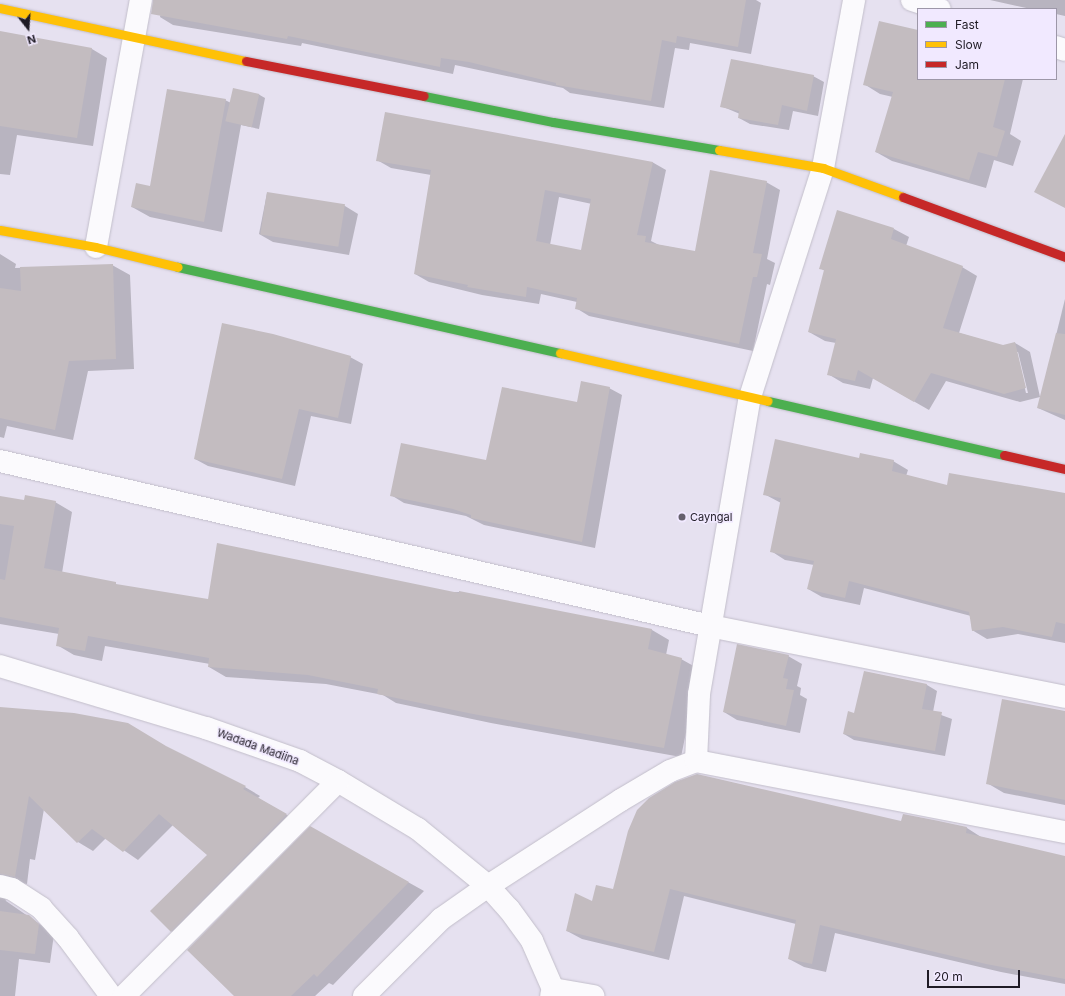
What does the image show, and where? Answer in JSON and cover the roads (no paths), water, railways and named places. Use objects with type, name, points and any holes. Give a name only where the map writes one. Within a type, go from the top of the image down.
[{"type":"street","points":[[96,247],[141,0]]},
{"type":"street","points":[[696,761],[699,694],[750,397],[823,168],[854,0]]},
{"type":"street","points":[[912,0],[937,8]]},
{"type":"street","points":[[0,8],[134,38],[553,122],[823,168],[1065,257]]},
{"type":"street","points":[[0,230],[96,247],[262,287],[1065,468]]},
{"type":"street","points":[[0,461],[710,626],[1065,697]]},
{"type":"street","name":"Wadada Madiina","points":[[0,666],[206,728],[300,761],[338,781],[418,829],[488,886],[509,909],[532,941],[552,992]]},
{"type":"street","points":[[364,996],[441,919],[488,886],[621,800],[670,771],[696,761],[1065,832]]},
{"type":"street","points":[[124,996],[338,781]]},
{"type":"street","points":[[0,886],[12,889],[41,908],[68,938],[111,996]]},
{"type":"street","points":[[552,992],[593,996]]},
{"type":"place","name":"Cayngal","points":[[682,517]]}]
